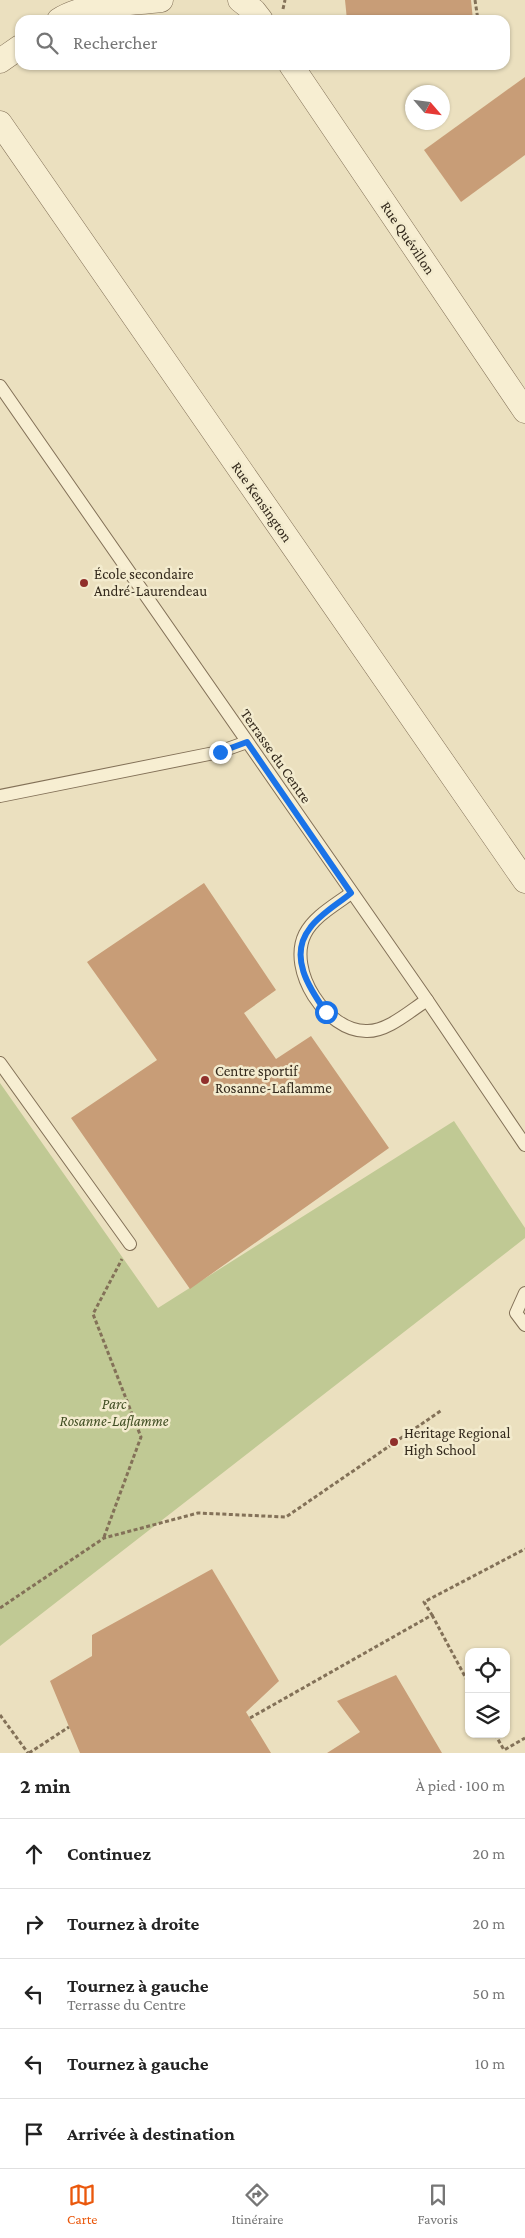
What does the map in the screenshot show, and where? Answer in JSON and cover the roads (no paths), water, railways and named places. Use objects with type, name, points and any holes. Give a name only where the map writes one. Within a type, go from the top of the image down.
[{"type":"street","points":[[68,15],[90,9],[161,0]]},
{"type":"street","points":[[240,0],[269,15]]},
{"type":"street","points":[[0,61],[15,50]]},
{"type":"street","name":"Rue Quévillon","points":[[294,70],[525,411]]},
{"type":"street","name":"Rue Kensington","points":[[0,123],[525,881]]},
{"type":"lane","name":"Terrasse du Centre","points":[[0,386],[427,1000],[525,1145]]},
{"type":"lane","points":[[0,796],[220,752],[247,742]]},
{"type":"lane","points":[[351,893],[316,920],[305,934],[302,945],[302,968],[311,990],[326,1012],[346,1026],[366,1031],[387,1025],[427,1000]]},
{"type":"lane","points":[[0,1063],[130,1244]]},
{"type":"lane","points":[[525,1293],[516,1313],[525,1325]]},
{"type":"place","name":"École secondaire André-Laurendeau","points":[[84,583]]},
{"type":"place","name":"Centre sportif Rosanne-Laflamme","points":[[205,1080]]},
{"type":"place","name":"Heritage Regional High School","points":[[394,1442]]},
{"type":"park label","name":"Parc Rosanne-Laflamme","points":[[114,1412]]}]
